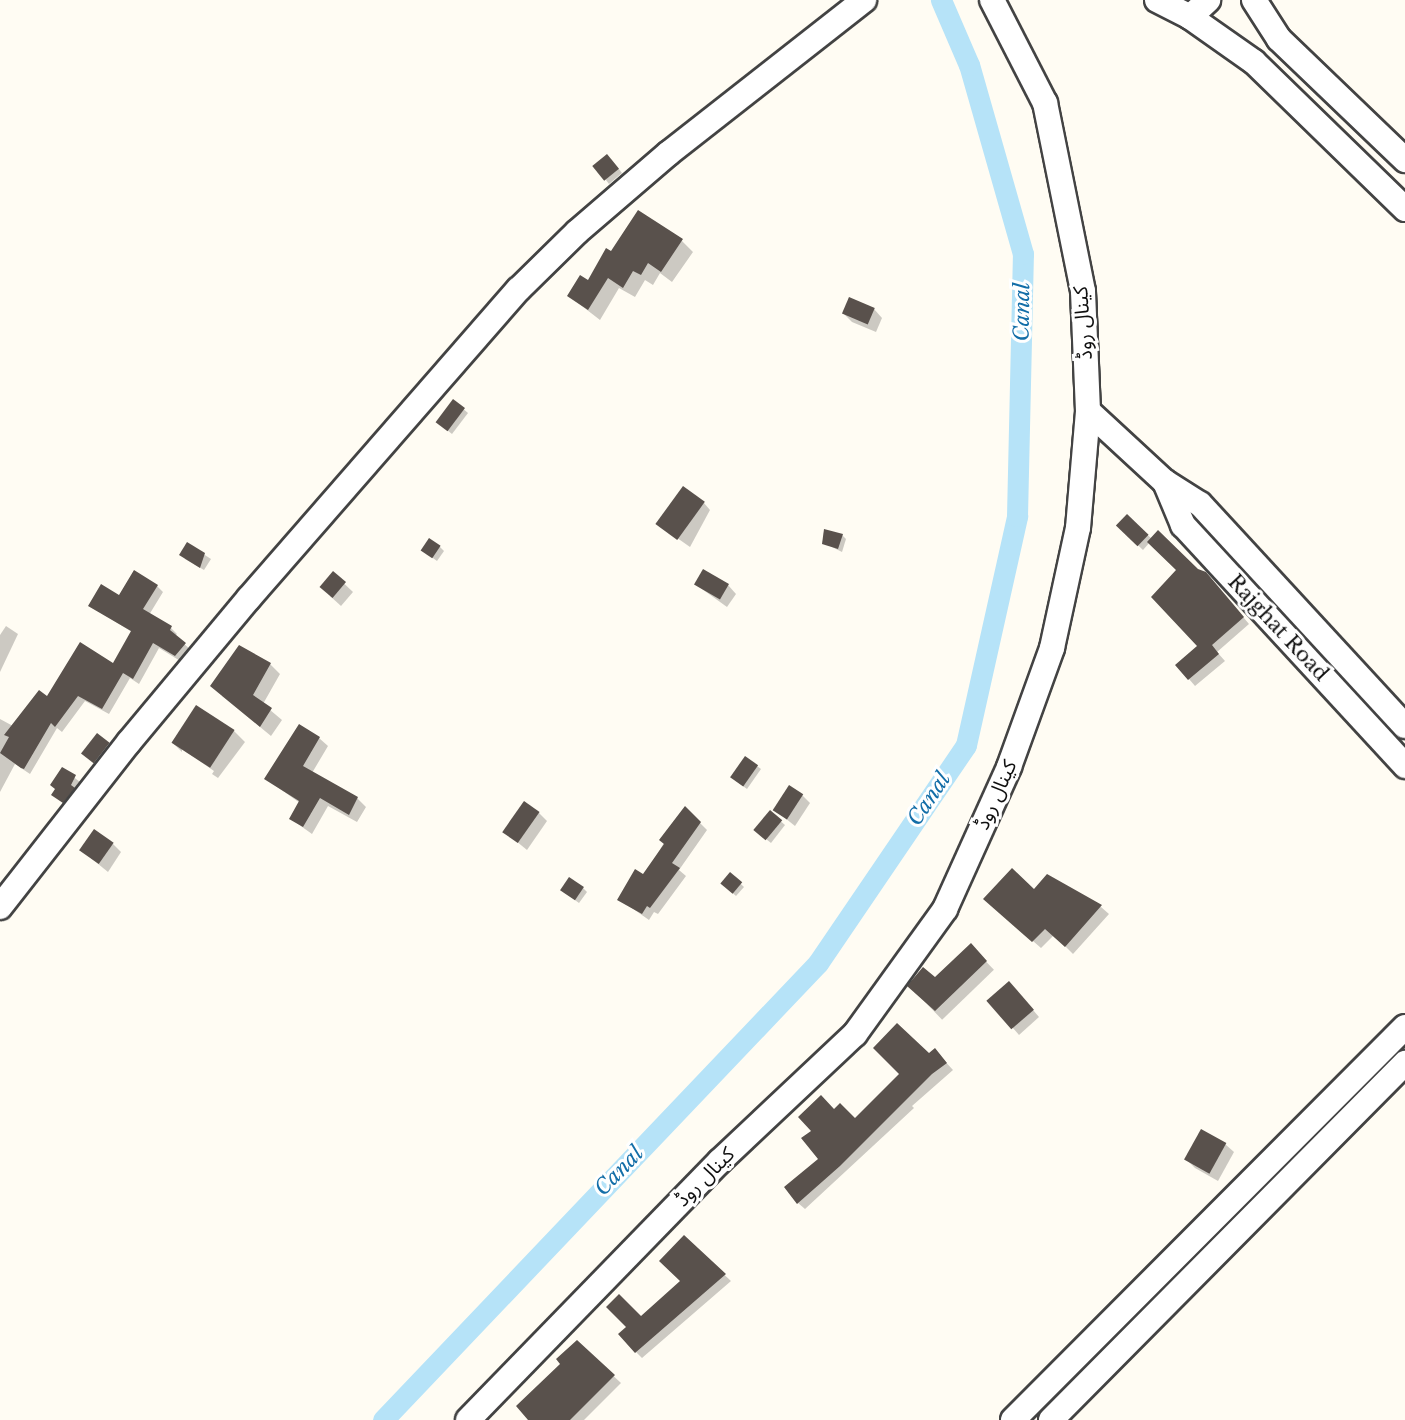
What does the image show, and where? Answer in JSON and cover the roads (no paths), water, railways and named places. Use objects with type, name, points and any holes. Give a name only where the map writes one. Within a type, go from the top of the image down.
[{"type":"street","points":[[0,907],[129,742],[249,598],[519,289],[577,232],[661,160],[864,0]]},
{"type":"street","name":"کینال روڈ","points":[[468,1420],[720,1161],[855,1034],[945,909],[1010,767],[1052,648],[1078,528],[1088,411],[1083,291],[1045,103],[992,0]]},
{"type":"street","points":[[1156,0],[1190,17],[1254,63],[1362,164],[1405,208]]},
{"type":"street","points":[[1190,17],[1208,0]]},
{"type":"street","points":[[1254,0],[1279,39],[1405,160]]},
{"type":"street","points":[[1254,63],[1279,39]]},
{"type":"street","points":[[1362,164],[1374,169],[1386,163],[1390,151],[1385,139]]},
{"type":"street","name":"Rajghat Road","points":[[1088,411],[1165,482],[1200,504],[1405,726]]},
{"type":"street","name":"Rajghat Road","points":[[1165,482],[1183,525],[1405,766]]},
{"type":"street","points":[[1013,1420],[1405,1027]]},
{"type":"street","points":[[1051,1420],[1405,1063]]},
{"type":"waterway","name":"Canal","points":[[383,1420],[818,963],[966,745],[1017,516],[1023,254],[969,65],[941,0]]}]
